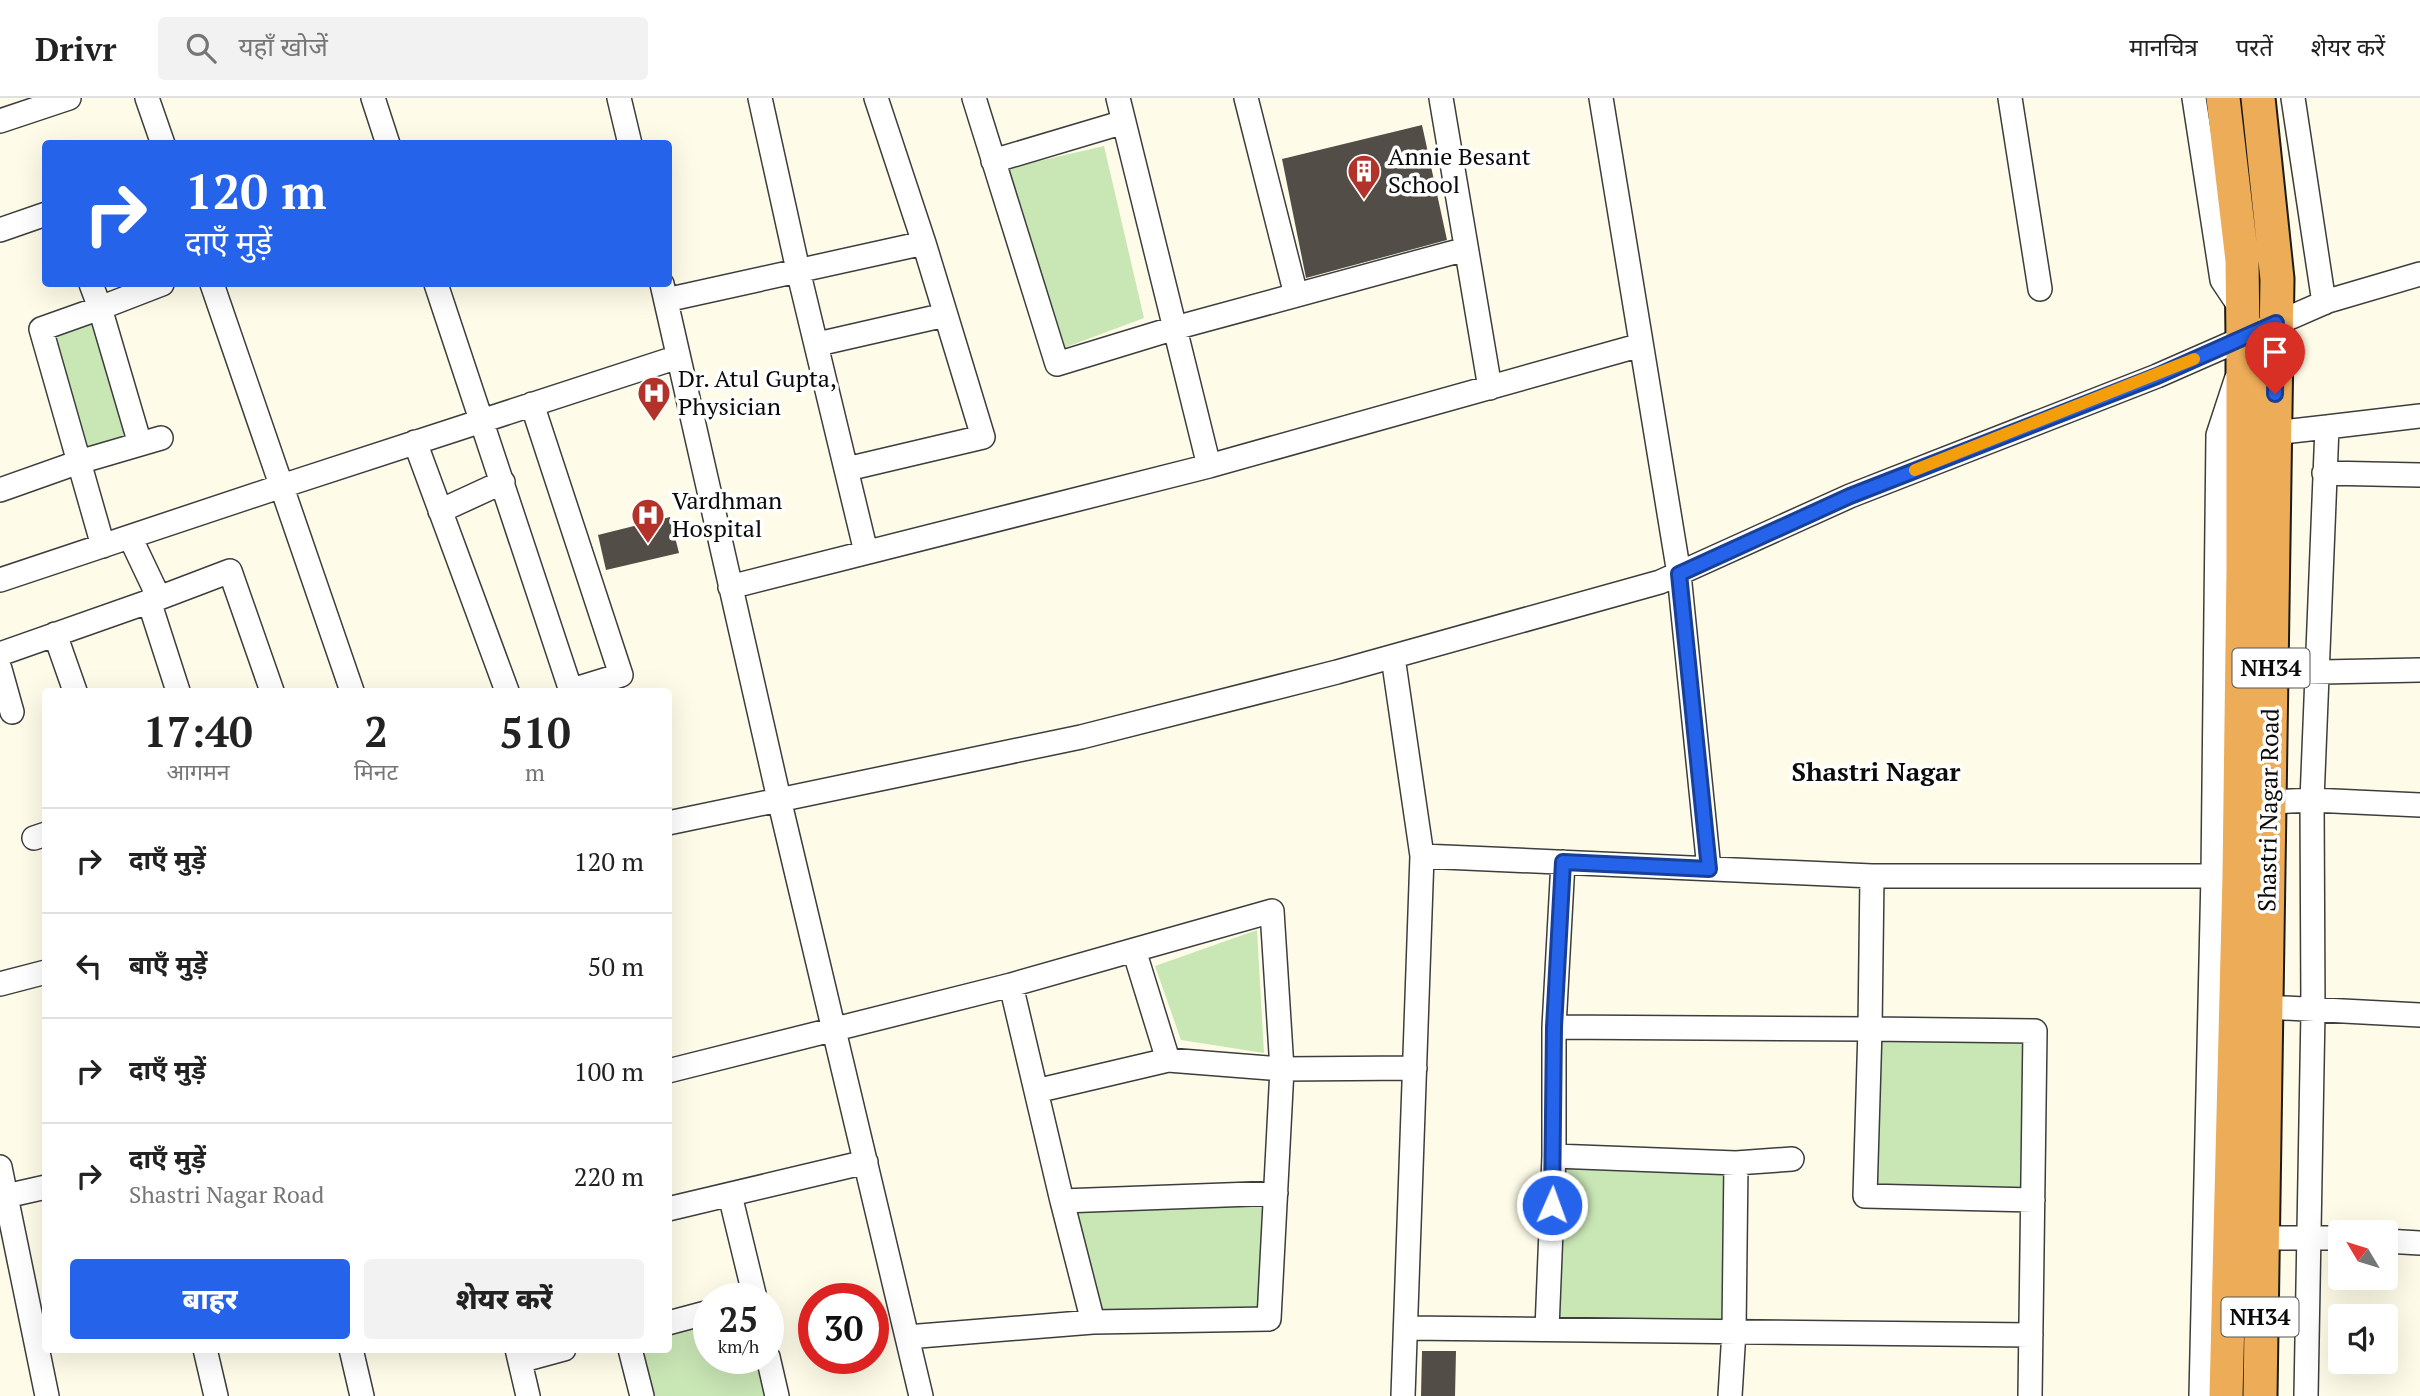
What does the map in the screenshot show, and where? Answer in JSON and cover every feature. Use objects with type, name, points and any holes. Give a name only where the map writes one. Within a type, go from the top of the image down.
[{"type":"highway","name":"NH34","points":[[2223,98],[2242,260],[2243,570],[2226,875],[2246,1238],[2226,1396]]},
{"type":"highway","name":"Shastri Nagar Road","points":[[2258,98],[2277,279],[2266,1007],[2246,1238],[2260,1396]]},
{"type":"street","points":[[0,121],[69,98]]},
{"type":"street","points":[[147,98],[162,140]]},
{"type":"street","points":[[373,98],[387,140]]},
{"type":"street","points":[[619,98],[629,140]]},
{"type":"street","points":[[760,98],[798,270],[866,552]]},
{"type":"street","points":[[847,469],[982,437],[924,243],[876,98]]},
{"type":"street","points":[[974,98],[1057,364],[1175,328],[1466,249]]},
{"type":"street","points":[[1118,98],[1209,467]]},
{"type":"street","points":[[1246,98],[1296,295]]},
{"type":"street","points":[[1441,98],[1489,388]]},
{"type":"street","points":[[1601,98],[1679,574],[1709,869]]},
{"type":"street","points":[[2010,98],[2040,289]]},
{"type":"street","points":[[2194,98],[2222,280],[2242,336]]},
{"type":"street","points":[[2293,98],[2324,303]]},
{"type":"street","points":[[993,162],[1124,122]]},
{"type":"street","points":[[0,230],[42,215]]},
{"type":"street","points":[[922,1396],[779,799],[664,292],[798,270],[924,243]]},
{"type":"street","points":[[672,822],[1081,737],[1393,657],[1660,582],[1850,496],[2157,376],[2242,336],[2324,303],[2420,274]]},
{"type":"street","points":[[0,490],[150,441],[92,287]]},
{"type":"street","points":[[103,546],[41,329],[154,287]]},
{"type":"street","points":[[213,287],[351,688]]},
{"type":"street","points":[[437,287],[569,688]]},
{"type":"street","points":[[818,344],[946,315]]},
{"type":"street","points":[[730,587],[1209,467],[1641,345]]},
{"type":"street","points":[[0,580],[678,357]]},
{"type":"street","points":[[532,404],[621,675],[580,688]]},
{"type":"street","points":[[2274,433],[2420,416]]},
{"type":"street","points":[[2306,1396],[2313,1011],[2312,800],[2327,427]]},
{"type":"street","points":[[415,442],[506,688]]},
{"type":"street","points":[[2324,473],[2420,475]]},
{"type":"street","points":[[440,511],[503,482]]},
{"type":"street","points":[[130,537],[154,599],[177,688]]},
{"type":"street","points":[[0,654],[230,570],[271,688]]},
{"type":"street","points":[[55,634],[74,688]]},
{"type":"street","points":[[1393,657],[1422,856],[1403,1396]]},
{"type":"street","points":[[0,669],[12,712]]},
{"type":"street","points":[[2271,673],[2420,670]]},
{"type":"street","points":[[2269,802],[2312,800],[2420,805]]},
{"type":"street","points":[[1422,856],[1872,876],[2226,875],[2201,1396]]},
{"type":"street","points":[[1547,1329],[1554,1156],[1554,1027],[1563,862]]},
{"type":"street","points":[[1872,876],[1865,1196],[2033,1200]]},
{"type":"street","points":[[672,1070],[1011,985],[1272,911],[1282,1069],[1269,1319],[1093,1322],[907,1336]]},
{"type":"street","points":[[1134,950],[1168,1060]]},
{"type":"street","points":[[0,984],[42,973]]},
{"type":"street","points":[[1011,985],[1093,1322]]},
{"type":"street","points":[[2266,1007],[2420,1015]]},
{"type":"street","points":[[1554,1027],[2035,1031],[2030,1396]]},
{"type":"street","points":[[1036,1091],[1168,1060],[1282,1069],[1415,1068]]},
{"type":"street","points":[[1554,1156],[1736,1163],[1792,1159]]},
{"type":"street","points":[[672,1208],[866,1162]]},
{"type":"street","points":[[1730,1396],[1734,1331],[1736,1163]]},
{"type":"street","points":[[0,1167],[42,1349]]},
{"type":"street","points":[[6,1196],[42,1188]]},
{"type":"street","points":[[1062,1200],[1276,1193]]},
{"type":"street","points":[[730,1195],[751,1283]]},
{"type":"street","points":[[2246,1238],[2328,1238]]},
{"type":"street","points":[[2398,1242],[2420,1243]]},
{"type":"street","points":[[672,1322],[693,1316]]},
{"type":"street","points":[[1406,1328],[2031,1335]]},
{"type":"street","points":[[42,1353],[47,1396]]},
{"type":"street","points":[[206,1353],[216,1396]]},
{"type":"street","points":[[352,1353],[362,1396]]},
{"type":"street","points":[[631,1353],[642,1396]]},
{"type":"street","points":[[519,1355],[528,1396]]},
{"type":"street","points":[[772,1374],[777,1396]]},
{"type":"green space","points":[[1104,146],[1144,318],[1061,349],[1004,169]]},
{"type":"green space","points":[[94,319],[130,440],[85,451],[51,338]]},
{"type":"green space","points":[[1257,930],[1264,1053],[1181,1040],[1155,966]]},
{"type":"green space","points":[[1880,1040],[2023,1040],[2023,1191],[1873,1185]]},
{"type":"green space","points":[[1564,1166],[1725,1170],[1727,1324],[1559,1320]]},
{"type":"green space","points":[[1267,1201],[1259,1312],[1098,1314],[1074,1209]]},
{"type":"green space","points":[[693,1327],[693,1374],[761,1374],[767,1396],[651,1396],[640,1353],[672,1353],[672,1332]]},
{"type":"building","name":"Annie Besant School","points":[[1422,125],[1447,240],[1306,278],[1282,159]]},
{"type":"building","points":[[670,517],[679,553],[606,570],[598,535]]},
{"type":"building","points":[[1422,1351],[1456,1351],[1455,1396],[1421,1396]]},
{"type":"slow traffic","points":[[1915,470],[2157,376],[2194,359]]},
{"type":"place","name":"Annie Besant School","points":[[1364,201]]},
{"type":"place","name":"Dr. Atul Gupta, Physician","points":[[654,423]]},
{"type":"place","name":"Vardhman Hospital","points":[[648,545]]},
{"type":"district","name":"Shastri Nagar","points":[[1876,772]]},
{"type":"route","points":[[1552,1205],[1554,1027],[1563,862],[1709,869],[1679,574],[1850,496],[2157,376],[2276,323],[2275,394]]}]
